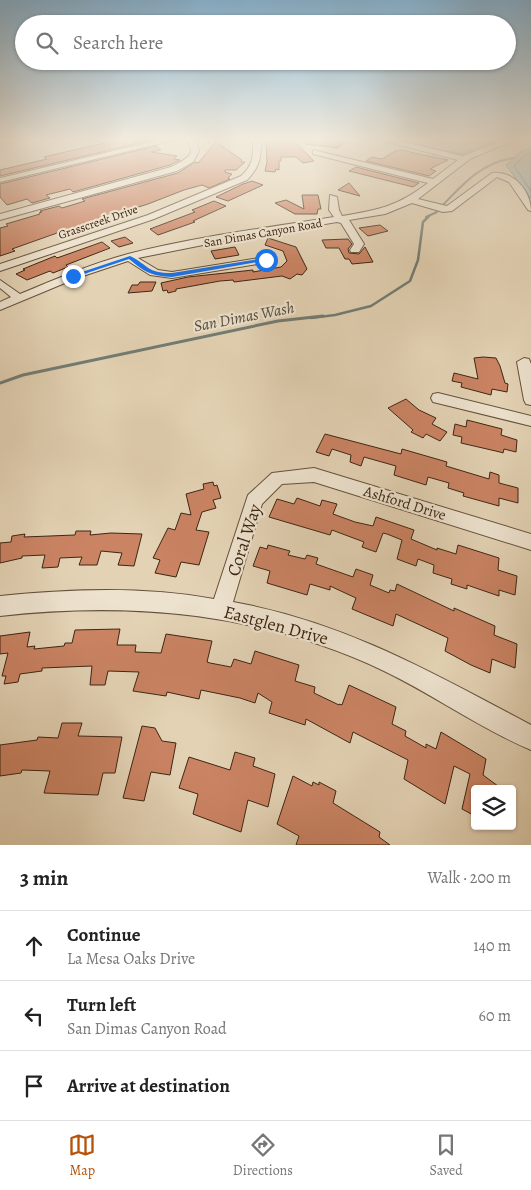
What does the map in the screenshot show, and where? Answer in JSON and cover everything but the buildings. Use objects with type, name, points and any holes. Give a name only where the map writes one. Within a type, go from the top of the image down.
[{"type":"street","points":[[0,217],[140,178]]},
{"type":"street","name":"Grasscreek Drive","points":[[0,268],[151,217],[243,178]]},
{"type":"street","points":[[420,178],[434,182]]},
{"type":"street","name":"San Dimas Canyon Road","points":[[0,306],[89,270],[130,257],[213,240],[382,212],[411,200],[439,178]]},
{"type":"street","points":[[411,200],[449,209],[490,178]]},
{"type":"street","points":[[510,178],[531,208]]},
{"type":"street","points":[[333,197],[334,210],[357,239],[359,244],[355,250]]},
{"type":"street","points":[[130,257],[149,272],[159,275],[172,275],[266,260]]},
{"type":"street","points":[[0,282],[19,298]]},
{"type":"street","points":[[524,362],[531,400]]},
{"type":"street","points":[[438,398],[531,421]]},
{"type":"street","name":"Ashford Drive","points":[[278,478],[314,475],[531,542]]},
{"type":"street","name":"Coral Way","points":[[221,609],[254,500],[278,478]]},
{"type":"street","name":"Eastglen Drive","points":[[0,606],[35,601],[90,598],[158,600],[221,609],[284,624],[350,646],[392,664],[531,738]]},
{"type":"water","points":[[516,178],[531,178],[531,199]]},
{"type":"waterway","name":"San Dimas Wash","points":[[442,206],[470,178]]},
{"type":"waterway","name":"San Dimas Wash","points":[[426,217],[437,212]]},
{"type":"waterway","name":"San Dimas Wash","points":[[311,318],[335,315],[371,306],[410,281],[418,260],[423,222],[429,216]]},
{"type":"waterway","name":"San Dimas Wash","points":[[0,383],[23,375],[278,321],[323,316]]},
{"type":"route","points":[[73,276],[130,257],[149,272],[159,275],[172,275],[266,260]]}]
